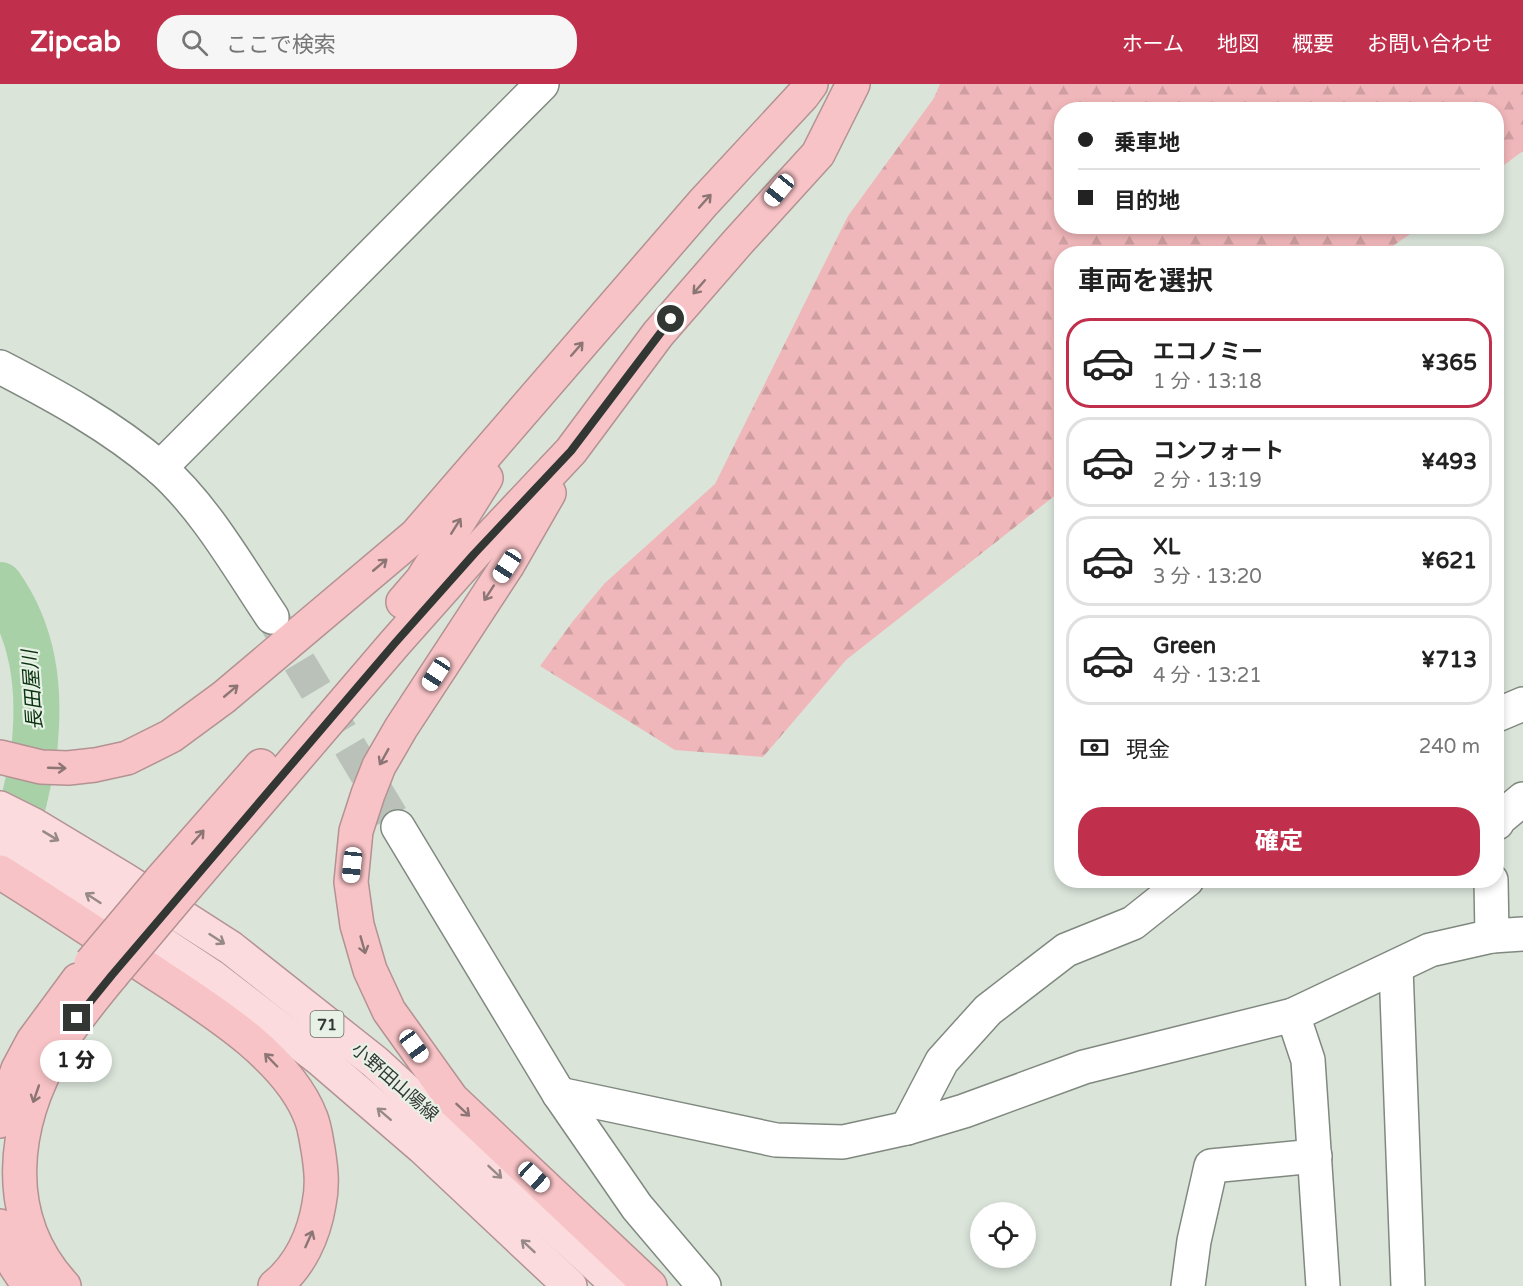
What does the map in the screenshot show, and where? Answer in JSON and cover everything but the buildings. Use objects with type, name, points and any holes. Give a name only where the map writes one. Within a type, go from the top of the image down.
[{"type":"highway","points":[[744,160],[782,84]]},
{"type":"highway","points":[[0,757],[41,767],[68,768],[95,765],[127,758],[162,741],[198,718],[416,535],[704,203],[811,84]]},
{"type":"highway","points":[[737,243],[813,141],[840,84]]},
{"type":"highway","points":[[170,887],[571,451],[658,334],[818,154],[852,84]]},
{"type":"highway","points":[[0,1121],[18,1069],[33,1041],[102,969],[422,580],[539,393]]},
{"type":"highway","points":[[571,451],[507,566],[401,728],[380,766],[356,831],[351,882],[357,925],[370,970],[389,1011],[452,1099],[650,1286]]},
{"type":"highway","points":[[0,872],[187,995],[257,1046],[282,1071],[297,1092],[311,1118],[321,1168],[321,1195],[317,1218],[305,1248],[286,1277],[275,1286]]},
{"type":"highway","points":[[64,1286],[38,1252],[25,1221],[18,1189],[19,1149],[42,1078],[102,969]]},
{"type":"highway","points":[[0,1226],[15,1265],[29,1286]]},
{"type":"main road","name":"小野田山陽線","points":[[0,808],[33,824],[231,948],[375,1062],[619,1286]]},
{"type":"main road","name":"小野田山陽線","points":[[0,841],[89,895],[213,977],[312,1053],[422,1147],[570,1286]]},
{"type":"street","points":[[160,468],[542,84]]},
{"type":"street","points":[[0,367],[91,416],[160,468],[200,511],[273,617]]},
{"type":"street","points":[[1504,712],[1523,704]]},
{"type":"street","points":[[1504,815],[1523,799]]},
{"type":"street","points":[[398,827],[559,1094],[637,1206],[704,1286]]},
{"type":"street","points":[[906,1128],[942,1061],[988,1010],[1066,950],[1133,923],[1176,888]]},
{"type":"street","points":[[559,1094],[776,1140],[843,1142],[906,1128],[964,1111],[1084,1067],[1293,1015],[1430,950],[1507,935],[1493,888]]},
{"type":"street","points":[[1396,968],[1408,1286]]},
{"type":"street","points":[[1293,1015],[1308,1060],[1323,1286]]},
{"type":"street","points":[[1188,1286],[1194,1241],[1211,1166],[1315,1156]]},
{"type":"green space","points":[[940,84],[1523,84],[1523,151],[1504,165],[1504,102],[1054,102],[1054,234],[1410,234],[1393,246],[1054,246],[1054,496],[846,660],[763,757],[675,750],[540,666],[605,583],[715,484],[848,216],[934,98]]},
{"type":"waterway","name":"長田屋川","points":[[0,585],[20,621],[27,640],[35,679],[34,748],[24,801]]},
{"type":"tunnel","points":[[274,620],[398,827]]},
{"type":"route","points":[[77,1018],[395,643],[474,554],[571,451],[671,319]]}]
